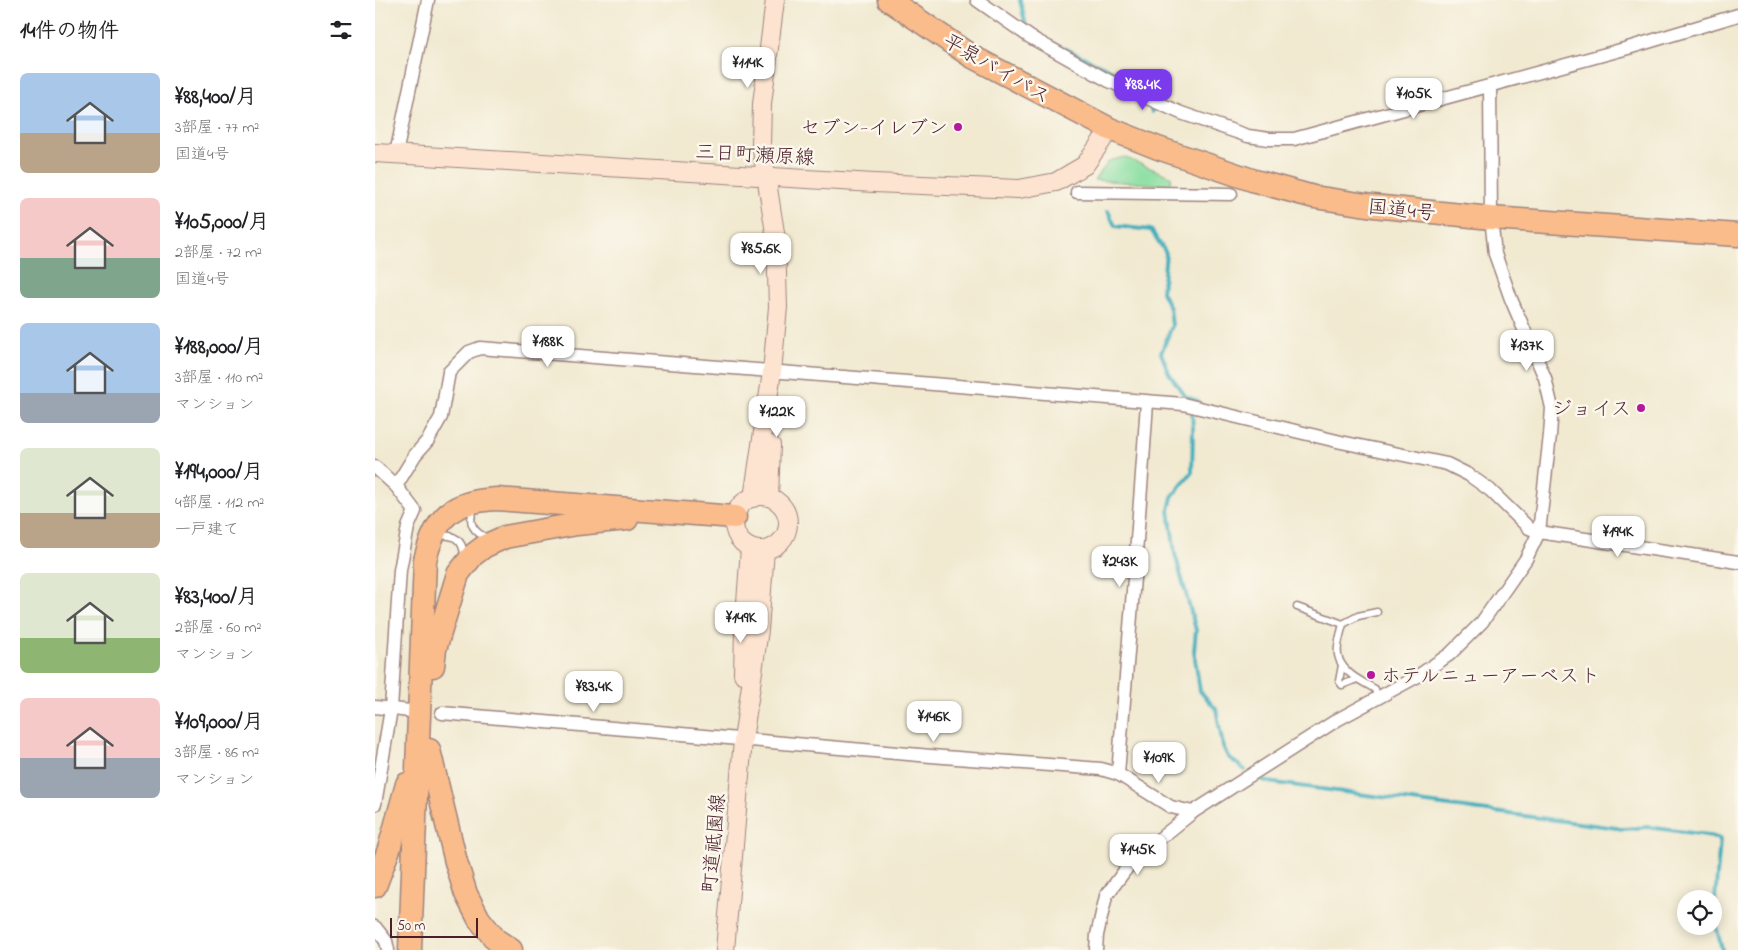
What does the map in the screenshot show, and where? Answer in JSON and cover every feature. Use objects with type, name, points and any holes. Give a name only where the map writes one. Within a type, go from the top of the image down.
[{"type":"highway","name":"平泉バイパス","points":[[889,0],[971,56],[1110,129]]},
{"type":"highway","name":"国道4号","points":[[1110,129],[1158,148],[1255,181],[1314,197],[1373,206],[1491,218],[1738,235]]},
{"type":"highway","points":[[423,950],[425,560],[430,542],[438,526],[447,514],[459,506],[476,500],[529,500],[735,522]]},
{"type":"highway","points":[[410,950],[424,743],[435,649],[457,574],[464,564],[485,546],[499,540],[525,533],[612,519],[735,522]]},
{"type":"highway","points":[[375,886],[424,743]]},
{"type":"highway","points":[[424,743],[466,894],[479,919],[496,940],[511,950]]},
{"type":"street","points":[[396,154],[428,0]]},
{"type":"street","points":[[761,497],[778,307],[777,239],[761,144],[762,104],[775,0]]},
{"type":"street","points":[[977,0],[1030,37],[1109,81],[1181,113],[1248,136],[1269,139],[1294,139],[1628,48],[1738,15]]},
{"type":"street","points":[[1096,950],[1097,935],[1106,896],[1132,861],[1193,812],[1337,720],[1418,676],[1449,654],[1482,622],[1526,559],[1539,532],[1552,408],[1545,378],[1511,299],[1495,254],[1491,218],[1490,86]]},
{"type":"street","name":"三日町瀬原線","points":[[375,153],[1019,189],[1056,182],[1085,165],[1110,129]]},
{"type":"street","points":[[1077,192],[1231,194]]},
{"type":"street","points":[[1705,233],[1738,227]]},
{"type":"street","points":[[396,486],[415,455],[428,440],[441,417],[449,372],[469,352],[480,348],[1183,404],[1341,442],[1447,464],[1469,475],[1490,490],[1529,528],[1539,532],[1738,562]]},
{"type":"street","points":[[1119,774],[1147,402]]},
{"type":"street","points":[[375,466],[396,486],[415,511],[408,527],[400,570],[391,708],[375,804]]},
{"type":"street","points":[[761,497],[776,501],[783,507],[788,523],[787,532],[783,540],[776,546],[757,549],[740,540],[735,522],[742,505],[761,497]]},
{"type":"street","name":"町道祗園線","points":[[725,950],[743,740],[744,630],[757,549]]},
{"type":"street","points":[[375,707],[410,711]]},
{"type":"street","points":[[442,713],[931,756],[1101,768],[1119,774],[1171,807],[1193,812]]},
{"type":"street","points":[[375,926],[386,941],[388,950]]},
{"type":"lane","points":[[487,500],[473,509],[471,524],[479,535],[499,540]]},
{"type":"lane","points":[[430,542],[440,536],[448,535],[455,537],[463,546],[464,564]]},
{"type":"lane","points":[[1297,607],[1343,624],[1358,616],[1377,612]]},
{"type":"lane","points":[[1343,624],[1337,654],[1342,665],[1357,679],[1375,689],[1378,699]]},
{"type":"lane","points":[[1342,665],[1339,681],[1342,685],[1357,679]]},
{"type":"green space","points":[[1124,157],[1172,177],[1169,185],[1094,180],[1109,161]]},
{"type":"waterway","points":[[1020,0],[1027,30]]},
{"type":"waterway","points":[[1053,43],[1145,86],[1147,95]]},
{"type":"waterway","points":[[1149,102],[1152,112]]},
{"type":"waterway","points":[[1108,211],[1115,226],[1151,230],[1166,253],[1162,292],[1170,308],[1172,326],[1161,353],[1169,373],[1185,396],[1198,401],[1197,404]]},
{"type":"waterway","points":[[1194,410],[1192,414],[1192,472],[1172,497],[1169,510],[1175,554],[1196,630],[1194,651],[1200,691],[1216,709],[1223,746],[1228,757],[1245,770]]},
{"type":"waterway","points":[[1255,777],[1268,782],[1624,829],[1648,827],[1707,835],[1720,839],[1715,900],[1716,925],[1722,950]]},
{"type":"place","name":"セブン-イレブン","points":[[958,127]]},
{"type":"place","name":"ジョイス","points":[[1641,408]]},
{"type":"place","name":"ホテルニューアーベスト","points":[[1371,675]]}]
